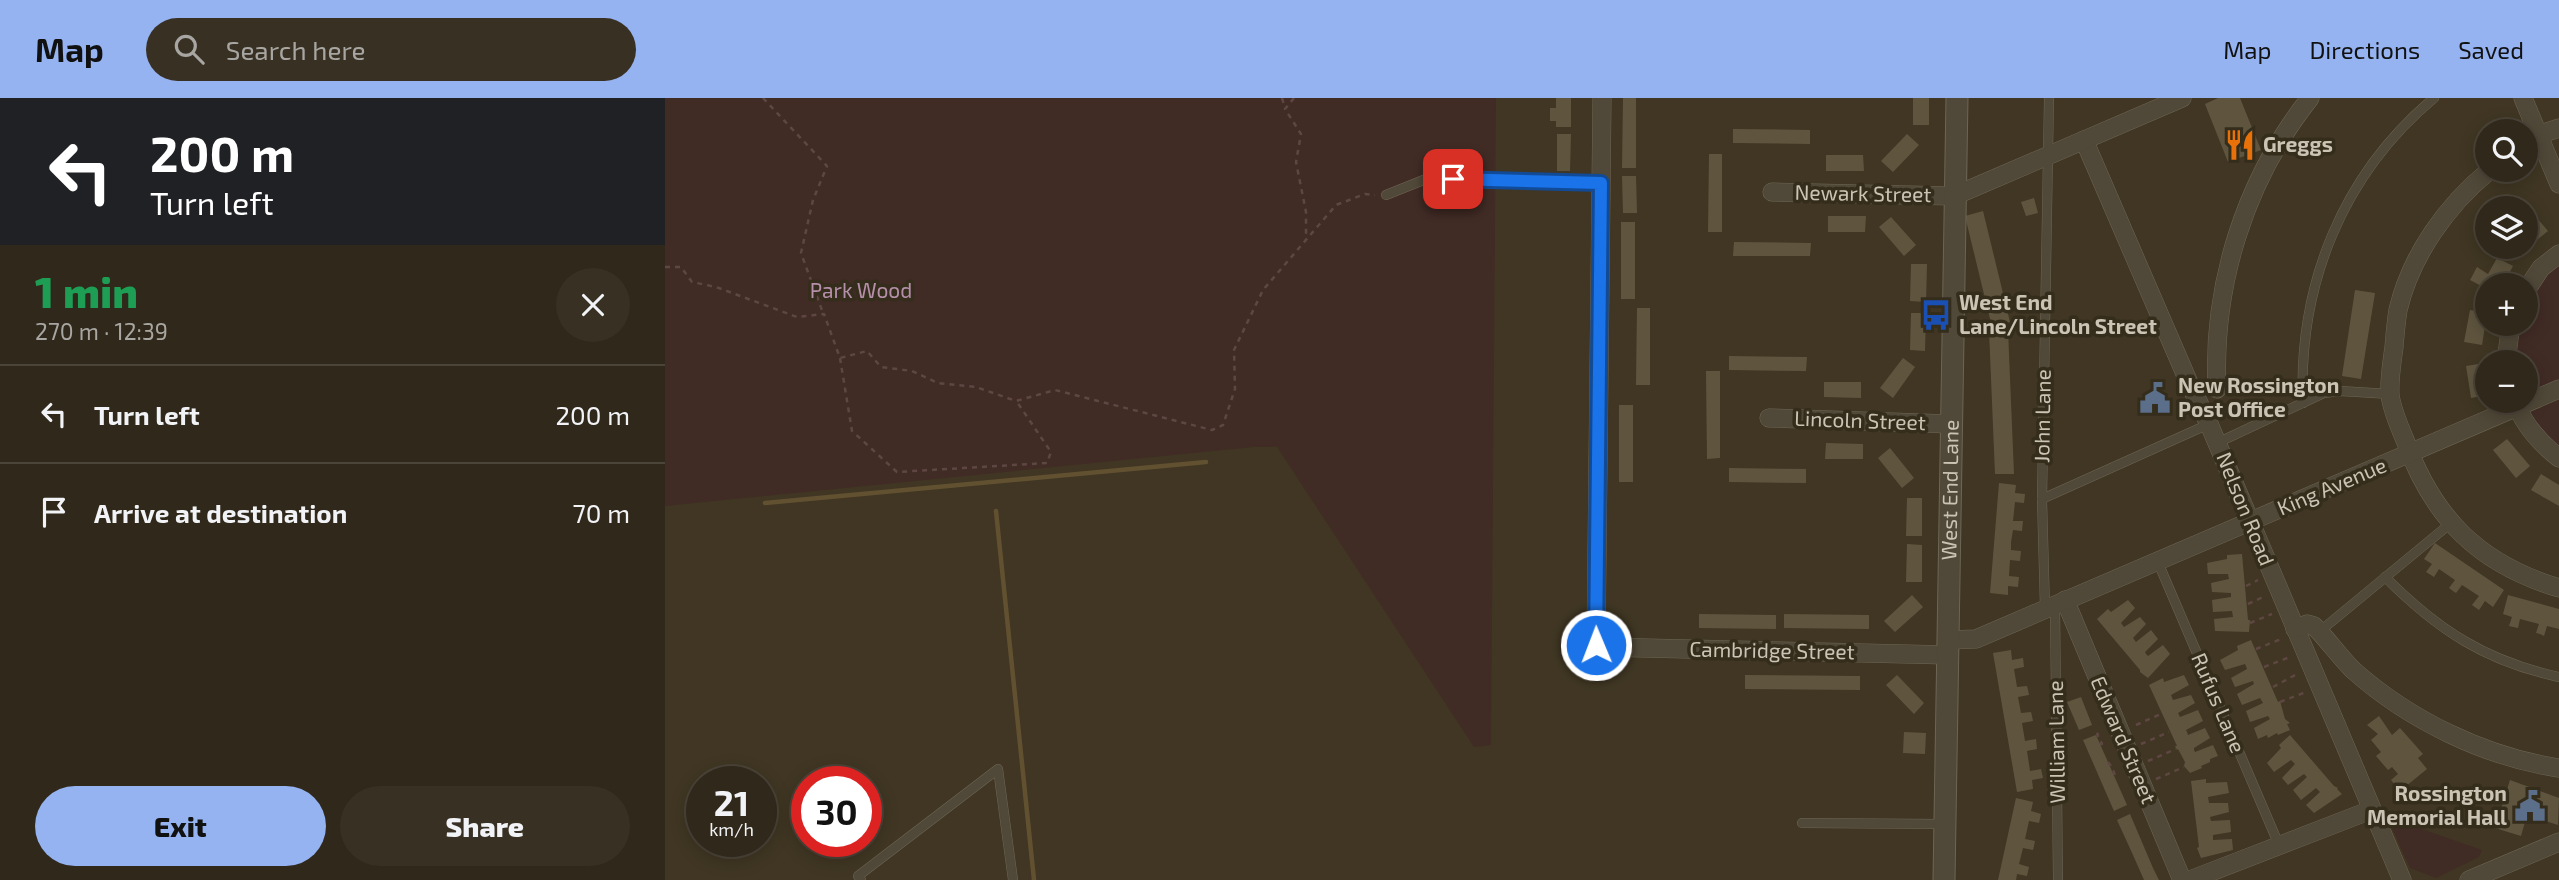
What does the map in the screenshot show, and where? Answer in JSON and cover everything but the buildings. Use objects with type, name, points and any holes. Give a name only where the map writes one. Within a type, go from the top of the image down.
[{"type":"street","points":[[1601,183],[1602,98]]},
{"type":"street","name":"West End Lane","points":[[1944,880],[1957,98]]},
{"type":"street","points":[[1954,196],[2182,98]]},
{"type":"street","points":[[2217,388],[2216,339],[2220,304],[2243,217],[2272,157],[2310,98]]},
{"type":"street","points":[[2523,98],[2528,119]]},
{"type":"street","points":[[2538,137],[2559,128]]},
{"type":"street","name":"Nelson Road","points":[[2084,140],[2209,424],[2402,880]]},
{"type":"street","points":[[2538,149],[2559,184]]},
{"type":"street","points":[[2477,182],[2457,201],[2433,232],[2416,261],[2398,310],[2390,394],[2410,454],[2426,490],[2451,523],[2489,556],[2538,582],[2559,588]]},
{"type":"street","name":"Cambridge Street","points":[[1601,183],[1596,645],[1948,647]]},
{"type":"street","name":"Newark Street","points":[[1772,192],[1954,196]]},
{"type":"street","points":[[2538,273],[2559,254]]},
{"type":"street","name":"King Avenue","points":[[2538,396],[2559,389]]},
{"type":"street","name":"King Avenue","points":[[1948,647],[1976,639],[2410,454],[2497,413]]},
{"type":"street","points":[[2521,413],[2529,427],[2559,458]]},
{"type":"street","name":"Lincoln Street","points":[[1769,418],[1951,424]]},
{"type":"street","name":"Edward Street","points":[[2055,604],[2120,733],[2182,880]]},
{"type":"street","points":[[2295,631],[2307,624],[2319,632],[2353,670],[2418,717],[2491,751],[2559,768]]},
{"type":"street","points":[[2190,880],[2371,810]]},
{"type":"street","points":[[2469,880],[2559,842]]},
{"type":"lane","name":"John Lane","points":[[2049,98],[2042,499],[2055,604]]},
{"type":"lane","points":[[2303,402],[2304,347],[2309,311],[2324,256],[2338,222],[2371,164],[2392,137],[2434,98]]},
{"type":"lane","points":[[1385,195],[1426,179],[1601,183]]},
{"type":"lane","points":[[2217,443],[2324,393],[2340,391],[2390,394]]},
{"type":"lane","points":[[2042,499],[2209,424]]},
{"type":"lane","points":[[2319,632],[2451,523]]},
{"type":"lane","name":"Rufus Lane","points":[[2157,560],[2279,845]]},
{"type":"lane","points":[[2385,577],[2414,605],[2456,636],[2489,655],[2521,668],[2559,677]]},
{"type":"lane","name":"William Lane","points":[[2055,604],[2058,880]]},
{"type":"lane","points":[[857,879],[998,769],[1013,880]]},
{"type":"lane","points":[[1802,823],[1945,825]]},
{"type":"path","points":[[763,98],[828,166],[813,200],[801,253],[840,358],[852,431],[897,472],[1047,463],[1051,452],[1016,401]]},
{"type":"path","points":[[1282,98],[1285,109],[1301,134],[1296,162],[1306,212],[1306,241]]},
{"type":"path","points":[[1285,109],[1294,98]]},
{"type":"path","points":[[840,358],[867,351],[881,367],[912,371],[938,383],[976,387],[1016,401],[1055,390],[1212,430],[1223,425],[1235,389],[1234,350],[1263,290],[1336,205],[1365,194],[1385,195]]},
{"type":"path","points":[[665,267],[681,267],[692,282],[716,287],[797,317],[824,314]]},
{"type":"path","points":[[2250,622],[2286,608]]},
{"type":"path","points":[[2257,650],[2295,631]]},
{"type":"path","points":[[2265,668],[2304,650]]},
{"type":"path","points":[[2273,686],[2311,668]]},
{"type":"path","points":[[2281,703],[2319,686]]},
{"type":"path","points":[[2120,733],[2160,714]]},
{"type":"path","points":[[2127,750],[2168,731]]},
{"type":"path","points":[[2135,767],[2175,749]]},
{"type":"path","points":[[2108,762],[2116,780]]},
{"type":"path","points":[[2142,785],[2183,766]]},
{"type":"green space","name":"Park Wood","points":[[665,98],[1496,98],[1491,745],[1474,747],[1277,447],[1254,447],[665,506]]},
{"type":"green space","points":[[2559,266],[2559,381],[2538,390],[2538,350],[2515,350],[2516,336],[2538,336],[2538,285]]},
{"type":"green space","points":[[2559,400],[2559,450],[2540,430],[2531,413],[2538,413],[2538,409]]},
{"type":"green space","points":[[2387,817],[2482,850],[2479,857],[2436,878],[2410,868]]},
{"type":"waterway","points":[[765,503],[1206,462]]},
{"type":"waterway","points":[[996,511],[1034,880]]},
{"type":"place","name":"Greggs","points":[[2240,145]]},
{"type":"place","name":"West End Lane/Lincoln Street","points":[[1936,315]]},
{"type":"place","name":"New Rossington Post Office","points":[[2155,398]]},
{"type":"place","name":"Rossington Memorial Hall","points":[[2530,806]]},
{"type":"route","points":[[1453,179],[1601,183],[1596,645]]}]
